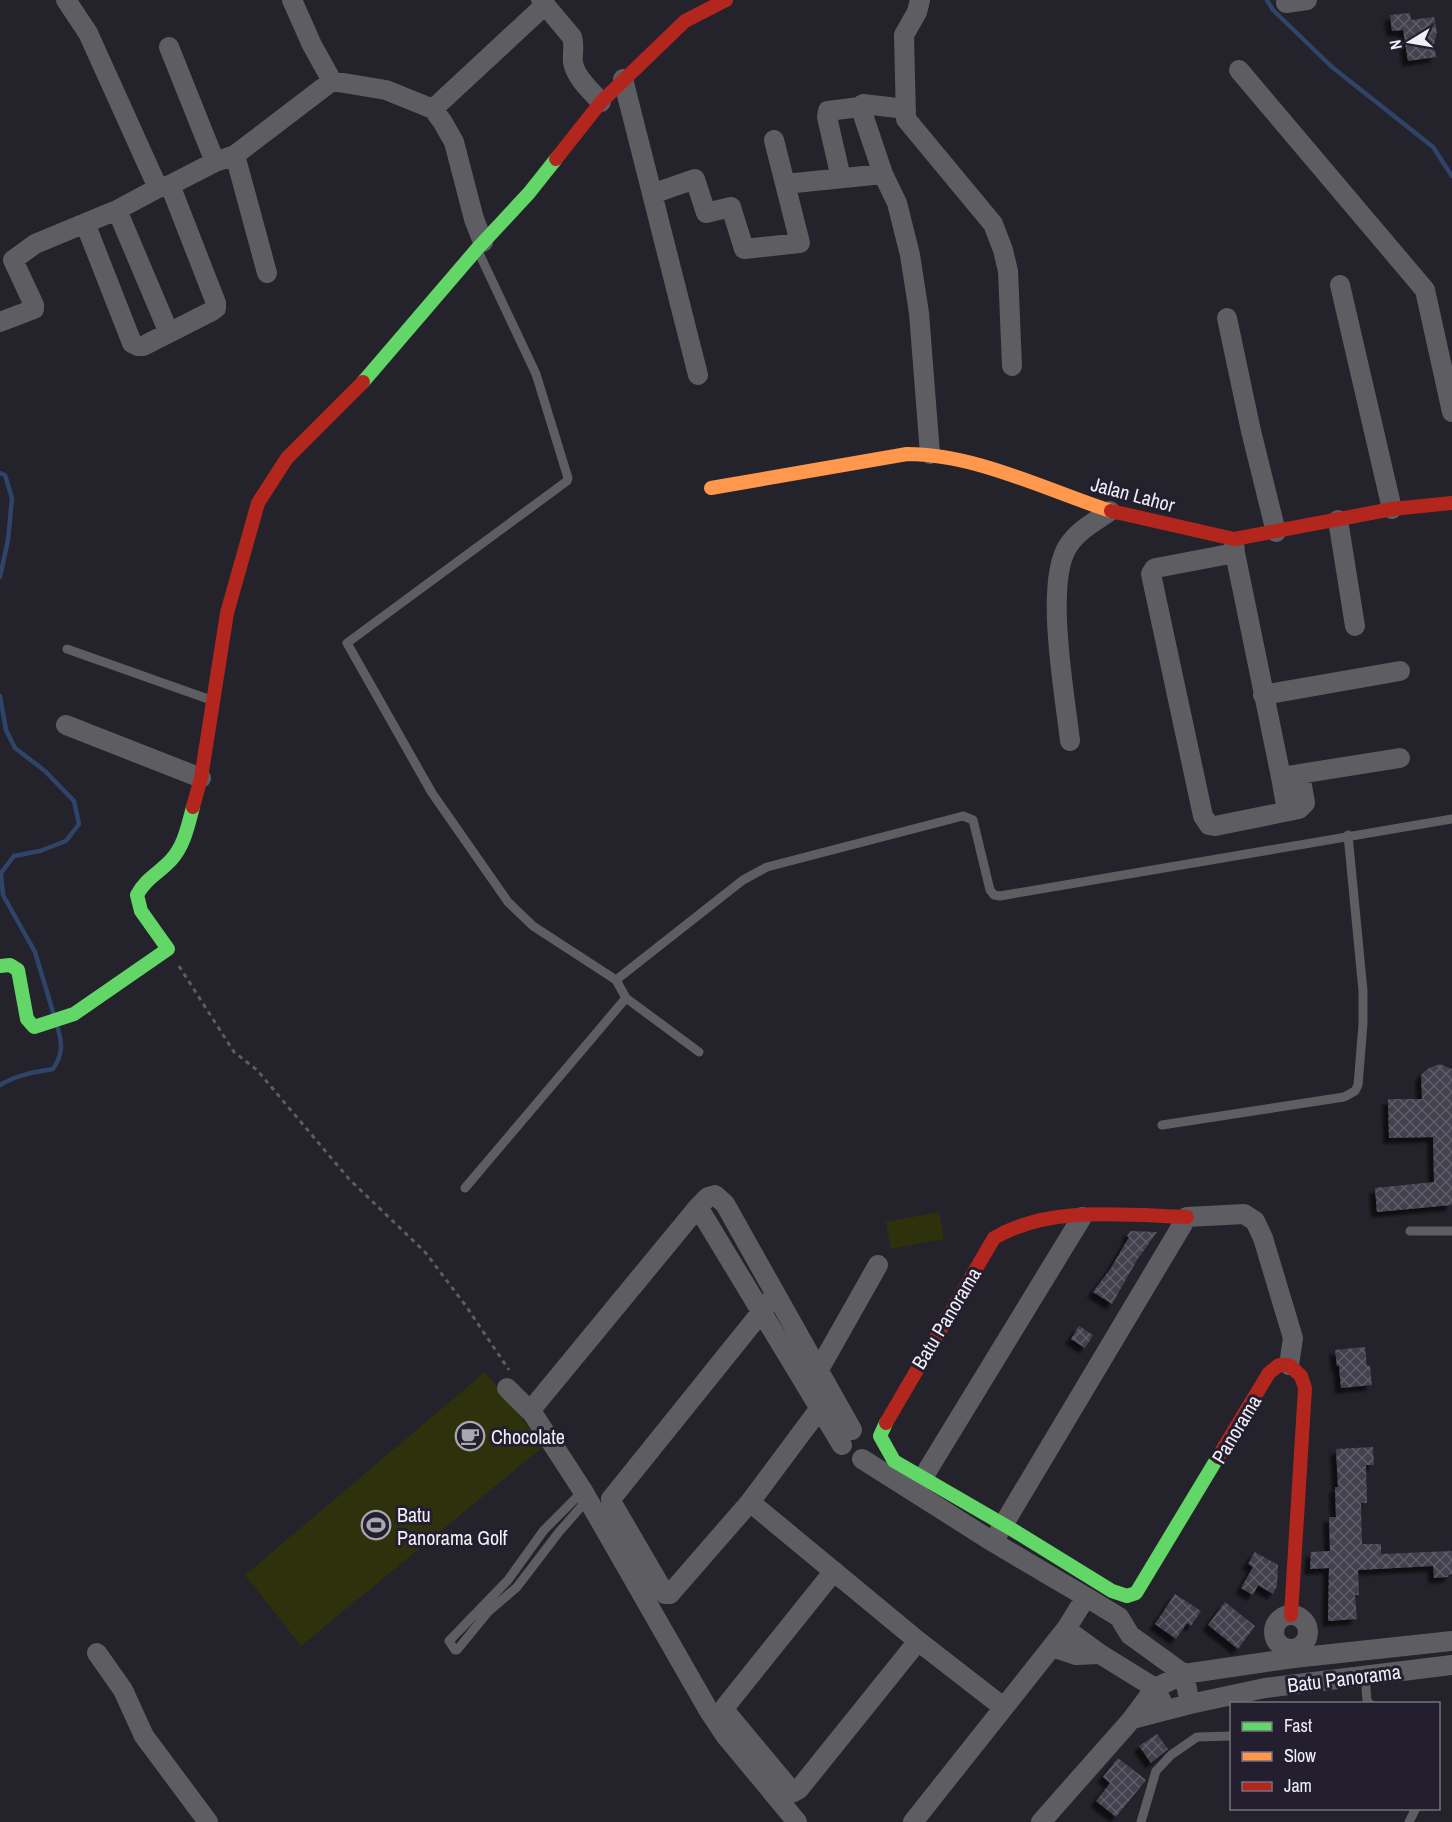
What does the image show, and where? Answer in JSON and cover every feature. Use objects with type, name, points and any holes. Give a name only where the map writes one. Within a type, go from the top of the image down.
[{"type":"street","points":[[66,0],[88,33],[164,186],[216,303],[216,308],[143,346],[132,343],[85,223]]},
{"type":"street","points":[[292,0],[312,45],[332,81]]},
{"type":"street","points":[[0,966],[10,965],[18,970],[27,1019],[34,1027],[74,1014],[168,949],[141,911],[137,895],[142,885],[171,860],[184,839],[201,778],[228,613],[238,569],[258,503],[287,458],[375,371],[480,246],[529,193],[601,102],[685,21],[726,0]]},
{"type":"street","points":[[920,0],[904,35],[907,121],[993,224],[1008,271],[1012,366]]},
{"type":"street","points":[[1286,3],[1307,0]]},
{"type":"street","points":[[433,109],[549,4],[572,38],[573,62],[577,72],[601,102]]},
{"type":"street","points":[[169,47],[214,162]]},
{"type":"street","points":[[1239,70],[1425,290],[1452,412]]},
{"type":"street","points":[[623,79],[698,375]]},
{"type":"street","points":[[0,322],[34,309],[34,305],[6,262],[35,244],[117,210],[214,162],[235,155],[332,81],[386,90],[433,109],[454,142],[480,246]]},
{"type":"street","points":[[842,178],[827,117],[828,111],[860,107],[860,104],[906,109]]},
{"type":"street","points":[[860,107],[897,203],[910,255],[919,313],[930,454]]},
{"type":"street","points":[[652,194],[695,179],[706,213],[731,207],[744,249],[800,243],[774,140]]},
{"type":"street","points":[[235,155],[267,273]]},
{"type":"street","points":[[785,184],[884,174]]},
{"type":"street","points":[[117,210],[169,333]]},
{"type":"street","points":[[1340,285],[1392,509]]},
{"type":"street","points":[[1227,318],[1251,431],[1276,532]]},
{"type":"street","name":"Jalan Lahor","points":[[711,488],[907,454],[930,454],[994,470],[1110,511],[1235,546],[1276,532],[1392,509],[1452,503]]},
{"type":"street","points":[[1070,741],[1055,602],[1059,571],[1068,546],[1084,529],[1110,511]]},
{"type":"street","points":[[1338,520],[1355,626]]},
{"type":"street","points":[[1235,546],[1263,695],[1290,775],[1287,811],[1209,825],[1206,822],[1151,579],[1154,569],[1235,546]]},
{"type":"street","points":[[1263,695],[1400,671]]},
{"type":"street","points":[[66,725],[201,778]]},
{"type":"street","points":[[1290,775],[1400,758]]},
{"type":"street","points":[[530,1411],[698,1207],[710,1195],[718,1197],[725,1204],[818,1371],[861,1437],[872,1444],[870,1453],[862,1459],[1004,1525],[1112,1591],[1127,1596],[1136,1593]]},
{"type":"street","points":[[698,1207],[820,1408],[892,1459],[918,1485],[993,1542],[1119,1617],[1130,1635],[1184,1674],[1190,1704]]},
{"type":"street","points":[[993,1542],[1187,1217],[1244,1214],[1255,1221],[1263,1238],[1293,1338],[1290,1365],[1301,1376],[1305,1388],[1291,1615]]},
{"type":"street","points":[[918,1485],[1082,1217]]},
{"type":"street","name":"Batu Panorama","points":[[861,1437],[889,1416],[994,1238],[1015,1225],[1030,1221],[1082,1217],[1187,1217]]},
{"type":"street","points":[[818,1371],[878,1265]]},
{"type":"street","points":[[775,1295],[611,1501],[665,1594],[668,1595],[750,1502],[820,1408]]},
{"type":"street","name":"Panorama","points":[[1136,1593],[1269,1373],[1279,1365],[1290,1365]]},
{"type":"street","points":[[512,1382],[585,1496],[709,1711],[725,1735],[797,1822]]},
{"type":"street","points":[[750,1502],[918,1641],[1003,1707]]},
{"type":"street","points":[[834,1571],[725,1707],[725,1711],[790,1789],[794,1792],[799,1789],[918,1641]]},
{"type":"street","points":[[1119,1617],[1136,1593]]},
{"type":"street","points":[[913,1822],[1066,1629],[1086,1597]]},
{"type":"street","points":[[1286,1685],[1281,1652],[1274,1632],[1279,1620],[1291,1615],[1303,1619],[1307,1625],[1304,1650],[1308,1682]]},
{"type":"street","points":[[1066,1629],[1100,1654],[1155,1688],[1166,1710]]},
{"type":"street","name":"Batu Panorama","points":[[1304,1650],[1328,1654],[1452,1641]]},
{"type":"street","points":[[1052,1647],[1076,1655],[1100,1654]]},
{"type":"street","points":[[1041,1822],[1132,1719],[1155,1688],[1184,1674],[1281,1652],[1304,1650]]},
{"type":"street","points":[[97,1653],[123,1690],[144,1736],[208,1822]]},
{"type":"street","name":"Batu Panorama","points":[[1132,1719],[1190,1704],[1286,1685],[1452,1665]]},
{"type":"lane","points":[[480,246],[536,374],[568,478],[567,482],[347,643],[432,793],[508,902],[533,926],[616,980],[626,998],[699,1052]]},
{"type":"lane","points":[[67,649],[214,701]]},
{"type":"lane","points":[[616,980],[743,880],[767,867],[963,816],[973,820],[990,890],[994,895],[1000,896],[1452,819]]},
{"type":"lane","points":[[1162,1125],[1344,1097],[1355,1091],[1358,1085],[1364,991],[1348,835]]},
{"type":"lane","points":[[465,1188],[626,998]]},
{"type":"lane","points":[[1410,1231],[1452,1231]]},
{"type":"lane","points":[[585,1496],[517,1587],[489,1611],[457,1650],[454,1650],[448,1641],[508,1580],[544,1530],[585,1496]]},
{"type":"lane","points":[[1365,1675],[1367,1702]]},
{"type":"lane","points":[[1141,1822],[1156,1771],[1171,1755],[1197,1737],[1230,1736]]},
{"type":"path","points":[[168,949],[234,1052],[257,1070],[349,1179],[425,1252],[466,1306],[501,1360],[512,1382]]},
{"type":"green space","points":[[939,1212],[944,1239],[891,1249],[886,1222]]},
{"type":"green space","name":"Batu Panorama Golf","points":[[485,1372],[544,1446],[301,1646],[245,1575]]},
{"type":"building","points":[[1410,13],[1411,20],[1434,17],[1437,32],[1434,44],[1436,57],[1408,61],[1403,30],[1392,31],[1390,15]]},
{"type":"building","points":[[1440,1064],[1452,1069],[1452,1205],[1377,1212],[1375,1188],[1434,1182],[1433,1137],[1389,1138],[1388,1099],[1422,1099],[1421,1075],[1429,1068]]},
{"type":"building","points":[[1130,1231],[1157,1232],[1137,1260],[1112,1304],[1093,1292],[1111,1268],[1129,1237],[1127,1236]]},
{"type":"building","points":[[1079,1326],[1093,1335],[1085,1348],[1071,1339]]},
{"type":"building","points":[[1365,1347],[1372,1385],[1341,1388],[1335,1350]]},
{"type":"building","points":[[1373,1447],[1374,1465],[1366,1465],[1367,1503],[1361,1503],[1362,1544],[1381,1544],[1381,1554],[1452,1551],[1452,1574],[1448,1577],[1434,1578],[1433,1566],[1358,1570],[1359,1595],[1355,1595],[1357,1619],[1328,1621],[1329,1568],[1310,1569],[1311,1552],[1330,1551],[1329,1517],[1336,1517],[1335,1487],[1338,1487],[1336,1449]]},
{"type":"building","points":[[1255,1552],[1278,1565],[1277,1586],[1273,1594],[1258,1585],[1253,1595],[1241,1588],[1253,1567],[1248,1564]]},
{"type":"building","points":[[1175,1594],[1201,1611],[1191,1626],[1187,1623],[1176,1639],[1155,1624]]},
{"type":"building","points":[[1225,1602],[1255,1626],[1238,1649],[1208,1625]]},
{"type":"building","points":[[1157,1734],[1168,1749],[1151,1763],[1139,1746]]},
{"type":"building","points":[[1118,1758],[1146,1780],[1116,1817],[1096,1801],[1110,1783],[1103,1777]]},
{"type":"waterway","points":[[1267,0],[1273,10],[1332,67],[1433,147],[1452,176]]},
{"type":"waterway","points":[[0,473],[5,475],[12,498],[8,540],[0,577]]},
{"type":"waterway","points":[[0,696],[6,730],[15,748],[45,771],[74,801],[79,824],[66,841],[40,851],[14,856],[1,873],[3,895],[35,952],[53,1012]]},
{"type":"waterway","points":[[0,1085],[19,1076],[53,1069],[61,1050],[58,1029]]},
{"type":"traffic: fast","points":[[363,382],[477,249],[529,193],[556,159]]},
{"type":"traffic: fast","points":[[0,966],[10,965],[18,970],[27,1019],[34,1027],[74,1014],[168,949],[141,911],[137,895],[179,848],[193,807]]},
{"type":"traffic: fast","points":[[886,1423],[880,1436],[894,1461],[1112,1591],[1127,1596],[1136,1593],[1218,1457]]},
{"type":"traffic: slow","points":[[711,488],[907,454],[933,456],[985,466],[1111,511]]},
{"type":"traffic: jam","points":[[556,159],[601,102],[685,21],[726,0]]},
{"type":"traffic: jam","points":[[193,807],[201,778],[227,613],[258,503],[287,458],[363,382]]},
{"type":"traffic: jam","points":[[1111,511],[1234,539],[1392,509],[1452,503]]},
{"type":"traffic: jam","points":[[886,1423],[994,1238],[1016,1228],[1063,1216],[1113,1214],[1187,1217]]},
{"type":"traffic: jam","points":[[1218,1457],[1269,1373],[1279,1365],[1289,1365],[1301,1376],[1305,1388],[1291,1615]]},
{"type":"place","name":"Chocolate","points":[[470,1436]]},
{"type":"place","name":"Batu Panorama Golf","points":[[376,1525]]}]
